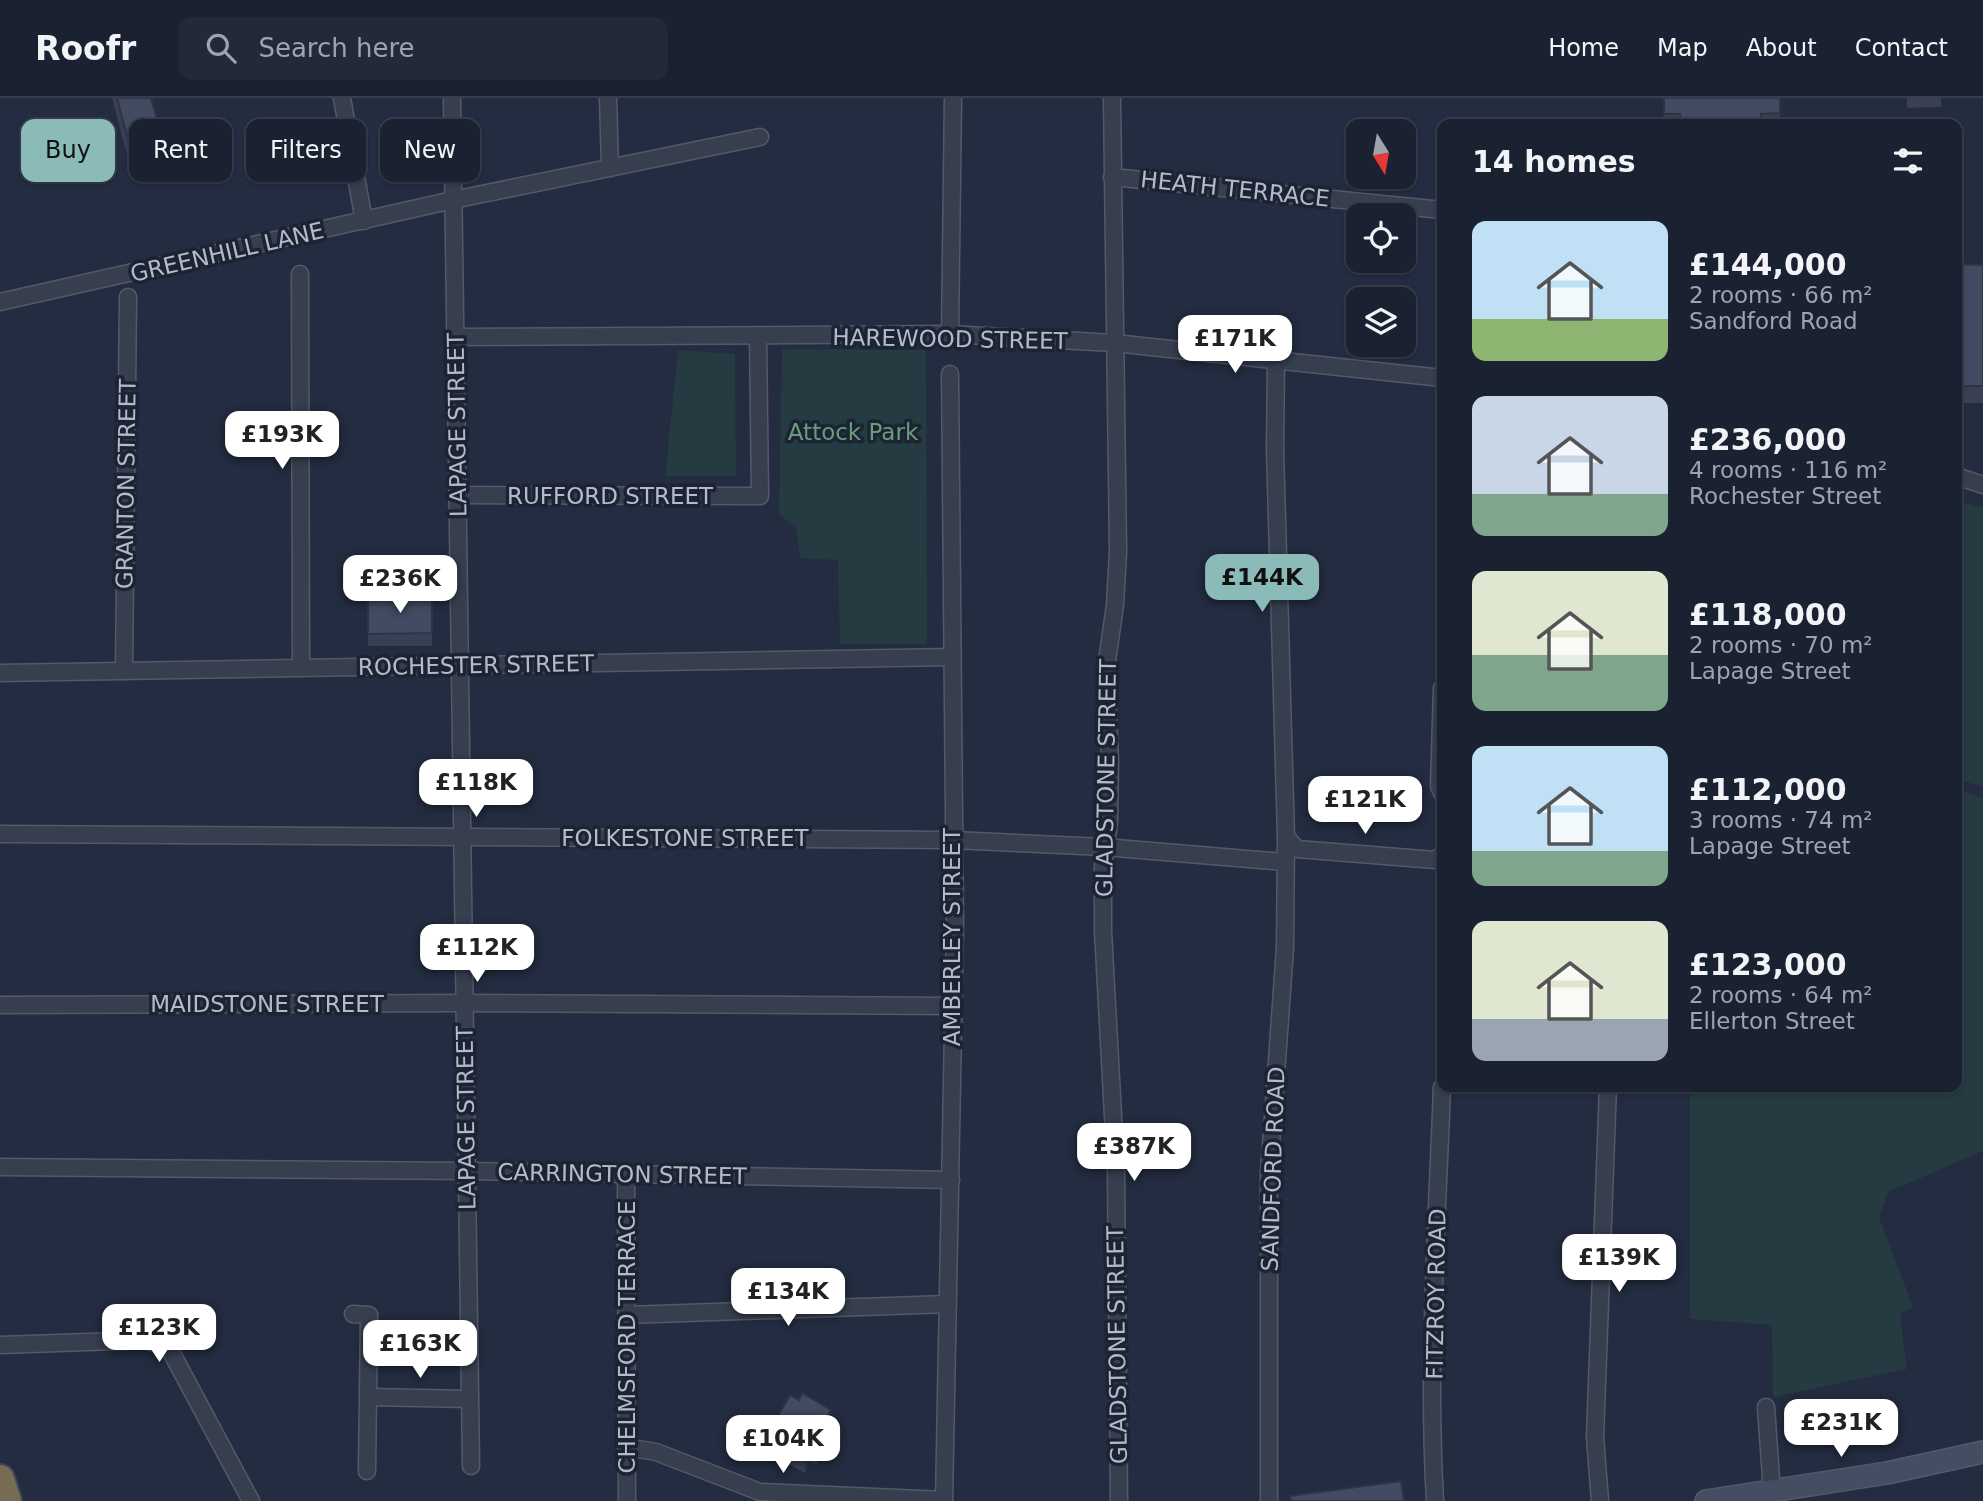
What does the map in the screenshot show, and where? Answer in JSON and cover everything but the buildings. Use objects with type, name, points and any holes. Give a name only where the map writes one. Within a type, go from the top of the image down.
[{"type":"highway","points":[[0,1479],[7,1501]]},
{"type":"main road","points":[[1706,1501],[1887,1473],[1983,1452]]},
{"type":"street","points":[[342,98],[364,221]]},
{"type":"street","name":"LAPAGE STREET","points":[[452,98],[460,495],[471,1466]]},
{"type":"street","points":[[608,98],[610,168]]},
{"type":"street","points":[[950,334],[953,98]]},
{"type":"street","name":"GLADSTONE STREET","points":[[1112,98],[1118,552],[1115,605],[1106,668],[1109,823],[1104,847],[1103,931],[1116,1171],[1119,1501]]},
{"type":"street","name":"GREENHILL LANE","points":[[0,302],[760,136]]},
{"type":"street","name":"HEATH TERRACE","points":[[1112,177],[1437,209]]},
{"type":"street","points":[[300,274],[301,668]]},
{"type":"street","name":"GRANTON STREET","points":[[124,671],[128,297]]},
{"type":"street","name":"HAREWOOD STREET","points":[[455,337],[950,334],[1114,343],[1437,377]]},
{"type":"street","name":"RUFFORD STREET","points":[[460,495],[760,496],[758,337]]},
{"type":"street","name":"SANDFORD ROAD","points":[[1269,1501],[1269,1173],[1285,948],[1285,862],[1292,843],[1276,361]]},
{"type":"street","name":"AMBERLEY STREET","points":[[944,1500],[953,1006],[950,374]]},
{"type":"street","points":[[1962,479],[1983,485]]},
{"type":"street","name":"ROCHESTER STREET","points":[[0,673],[952,657]]},
{"type":"street","name":"FOLKESTONE STREET","points":[[0,834],[953,840],[1104,847],[1285,862]]},
{"type":"street","points":[[1292,843],[1437,859]]},
{"type":"street","name":"MAIDSTONE STREET","points":[[0,1005],[464,1003],[953,1006]]},
{"type":"street","name":"FITZROY ROAD","points":[[1435,1501],[1435,1262],[1442,1092]]},
{"type":"street","points":[[1600,1501],[1595,1437],[1608,1092]]},
{"type":"street","name":"CARRINGTON STREET","points":[[0,1167],[500,1171],[951,1180]]},
{"type":"street","name":"CHELMSFORD TERRACE","points":[[626,1174],[627,1501]]},
{"type":"street","points":[[627,1315],[948,1304]]},
{"type":"street","points":[[353,1314],[369,1315],[367,1471]]},
{"type":"street","points":[[0,1345],[146,1340],[169,1348],[251,1501]]},
{"type":"street","points":[[369,1397],[470,1399]]},
{"type":"street","points":[[1766,1407],[1772,1492]]},
{"type":"street","points":[[626,1447],[656,1452],[760,1492],[944,1500]]},
{"type":"green space","name":"Attock Park","points":[[782,349],[926,350],[927,644],[840,644],[838,560],[800,558],[796,528],[779,514]]},
{"type":"green space","points":[[678,350],[735,354],[736,476],[665,476]]},
{"type":"green space","points":[[1962,502],[1983,508],[1983,787],[1962,781]]},
{"type":"green space","points":[[1962,792],[1983,798],[1983,1151],[1888,1192],[1879,1217],[1913,1307],[1900,1314],[1907,1369],[1773,1397],[1772,1325],[1690,1319],[1690,1092],[1962,1092]]}]
